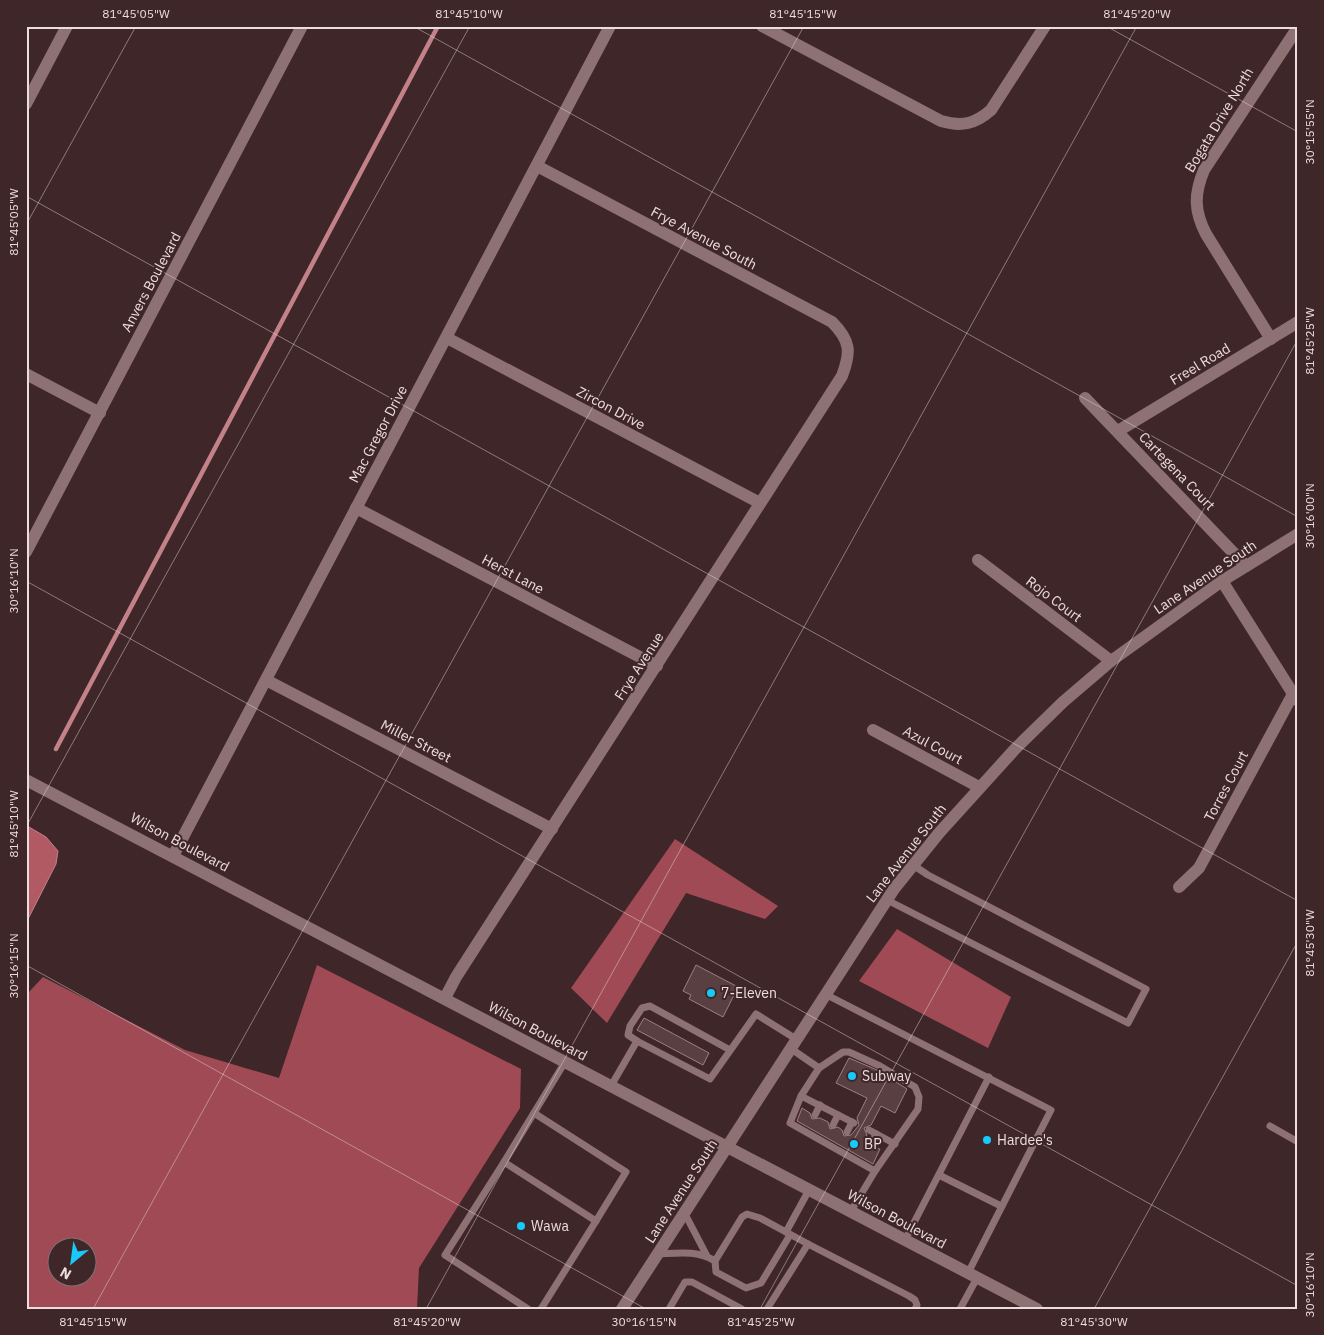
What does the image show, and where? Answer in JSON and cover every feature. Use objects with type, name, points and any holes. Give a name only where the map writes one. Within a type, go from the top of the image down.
[{"type":"street","points":[[26,104],[67,26]]},
{"type":"street","name":"Anvers Boulevard","points":[[26,552],[302,26]]},
{"type":"street","name":"Mac Gregor Drive","points":[[173,856],[610,26]]},
{"type":"street","points":[[762,26],[941,121],[955,125],[969,124],[980,120],[991,110],[1045,26]]},
{"type":"street","name":"Bogata Drive North","points":[[1271,339],[1206,234],[1198,218],[1195,202],[1198,185],[1204,170],[1298,26]]},
{"type":"street","name":"Frye Avenue South","points":[[537,166],[832,322],[843,333],[848,346]]},
{"type":"street","name":"Freel Road","points":[[1118,431],[1298,322]]},
{"type":"street","name":"Zircon Drive","points":[[447,338],[760,504]]},
{"type":"street","name":"Frye Avenue","points":[[445,998],[842,376],[848,361],[848,346]]},
{"type":"street","points":[[26,374],[100,413]]},
{"type":"street","name":"Cartegena Court","points":[[1085,398],[1246,566]]},
{"type":"street","name":"Herst Lane","points":[[356,508],[657,666]]},
{"type":"street","name":"Lane Avenue South","points":[[622,1309],[887,900],[913,865],[980,787],[1063,702],[1111,662],[1222,581],[1298,534]]},
{"type":"street","name":"Rojo Court","points":[[978,560],[1111,662]]},
{"type":"street","points":[[1222,581],[1295,698]]},
{"type":"street","name":"Miller Street","points":[[266,680],[552,829]]},
{"type":"street","name":"Torres Court","points":[[1179,887],[1199,868],[1295,698]]},
{"type":"street","name":"Azul Court","points":[[873,730],[980,787]]},
{"type":"street","name":"Wilson Boulevard","points":[[26,780],[1036,1309]]},
{"type":"lane","points":[[887,900],[1128,1023],[1146,989],[913,865]]},
{"type":"lane","points":[[825,994],[1051,1110],[1001,1206],[960,1309]]},
{"type":"lane","points":[[730,1050],[650,1006],[642,1008],[630,1026],[628,1035],[710,1079],[756,1014],[793,1043],[819,1068]]},
{"type":"lane","points":[[611,1086],[637,1041]]},
{"type":"lane","points":[[851,1211],[875,1171],[918,1109],[919,1097],[915,1087],[880,1066],[849,1052],[843,1052],[819,1068],[802,1096],[790,1123],[862,1160],[875,1171]]},
{"type":"lane","points":[[528,1309],[445,1255],[565,1062]]},
{"type":"lane","points":[[905,1240],[989,1077]]},
{"type":"lane","points":[[802,1096],[853,1122],[847,1132]]},
{"type":"lane","points":[[815,1115],[820,1105]]},
{"type":"lane","points":[[534,1113],[626,1172],[541,1309]]},
{"type":"lane","points":[[833,1124],[838,1115]]},
{"type":"lane","points":[[1270,1126],[1298,1142]]},
{"type":"lane","points":[[870,1144],[872,1132],[895,1144]]},
{"type":"lane","points":[[504,1162],[596,1220]]},
{"type":"lane","points":[[939,1175],[1001,1206]]},
{"type":"lane","points":[[809,1190],[788,1233],[761,1283],[754,1287],[746,1288],[716,1272],[715,1261],[742,1217],[747,1214],[760,1218],[788,1233],[808,1244],[909,1296],[915,1300],[917,1306],[915,1309]]},
{"type":"lane","points":[[685,1214],[706,1256]]},
{"type":"lane","points":[[767,1309],[808,1244]]},
{"type":"lane","points":[[659,1254],[679,1253],[706,1256],[715,1261]]},
{"type":"lane","points":[[669,1309],[685,1282],[692,1282],[742,1309]]},
{"type":"shaded area","points":[[29,827],[46,837],[58,851],[56,864],[26,923],[26,828]]},
{"type":"shaded area","points":[[675,839],[778,906],[765,919],[686,893],[607,1023],[571,988]]},
{"type":"shaded area","points":[[897,929],[1011,997],[988,1048],[859,981]]},
{"type":"shaded area","points":[[317,965],[521,1069],[520,1108],[419,1268],[417,1309],[26,1309],[26,1001],[28,993],[43,977],[185,1050],[279,1078]]},
{"type":"building","name":"7-Eleven","points":[[696,965],[738,987],[723,1017],[689,999],[691,995],[683,991]]},
{"type":"building","points":[[644,1018],[709,1053],[703,1065],[637,1030]]},
{"type":"building","points":[[849,1058],[877,1070],[907,1089],[895,1113],[881,1106],[871,1125],[864,1128],[867,1135],[864,1140],[867,1147],[880,1149],[873,1164],[797,1121],[802,1108],[810,1113],[812,1119],[820,1118],[828,1122],[830,1129],[838,1127],[842,1130],[844,1136],[851,1135],[859,1125],[857,1118],[867,1098],[836,1083]]},
{"type":"waterway","points":[[56,749],[438,26]]},
{"type":"place","name":"7-Eleven","points":[[711,993]]},
{"type":"place","name":"Subway","points":[[852,1076]]},
{"type":"place","name":"Hardee's","points":[[987,1140]]},
{"type":"place","name":"BP","points":[[854,1144]]},
{"type":"place","name":"Wawa","points":[[521,1226]]}]
